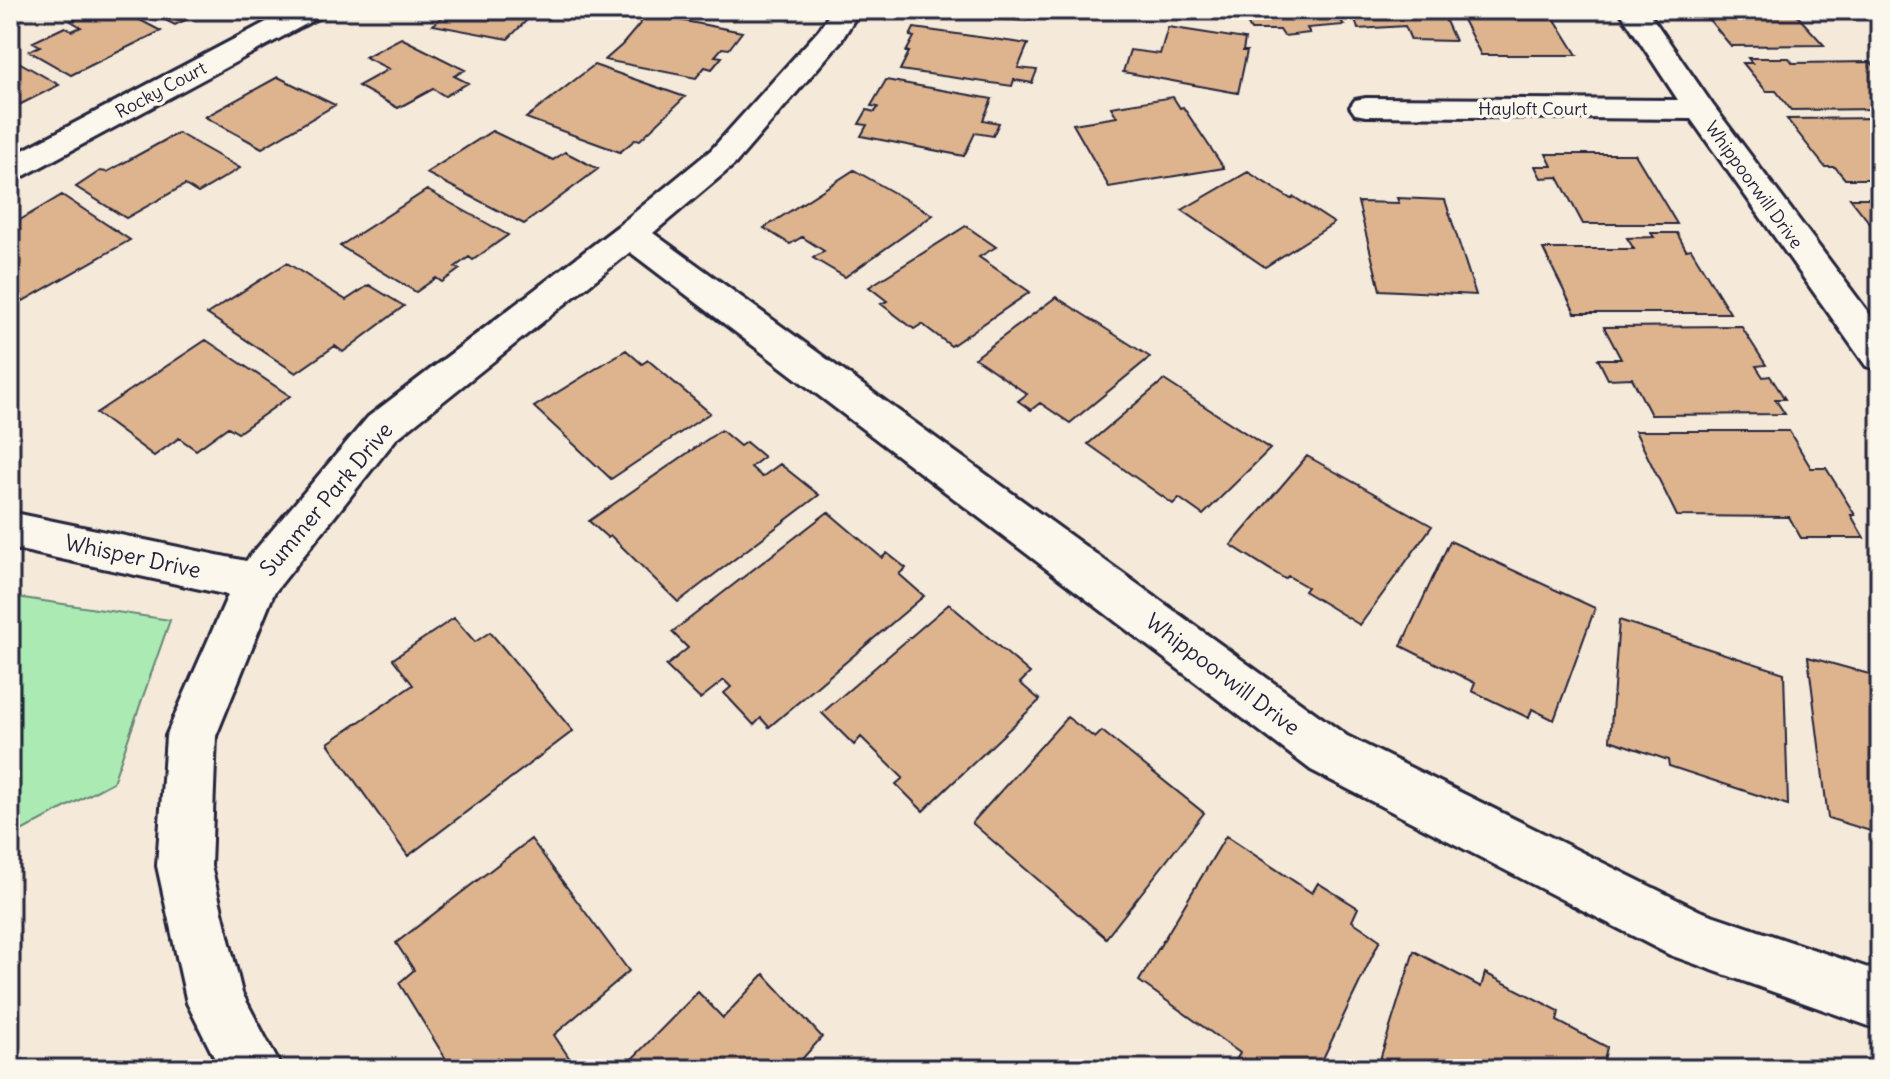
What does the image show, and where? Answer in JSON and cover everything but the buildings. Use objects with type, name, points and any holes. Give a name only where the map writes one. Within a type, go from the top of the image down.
[{"type":"street","name":"Rocky Court","points":[[10,170],[311,10]]},
{"type":"street","name":"Summer Park Drive","points":[[252,1069],[216,1003],[184,866],[191,736],[256,582],[382,428],[630,234],[723,157],[831,35],[846,10]]},
{"type":"street","name":"Whippoorwill Drive","points":[[1633,10],[1700,110],[1880,356]]},
{"type":"street","name":"Hayloft Court","points":[[1366,107],[1700,110]]},
{"type":"street","name":"Whippoorwill Drive","points":[[630,234],[1329,753],[1690,935],[1880,1001]]},
{"type":"street","name":"Whisper Drive","points":[[10,530],[256,582]]},
{"type":"green space","points":[[10,596],[170,620],[113,782],[10,837]]}]
